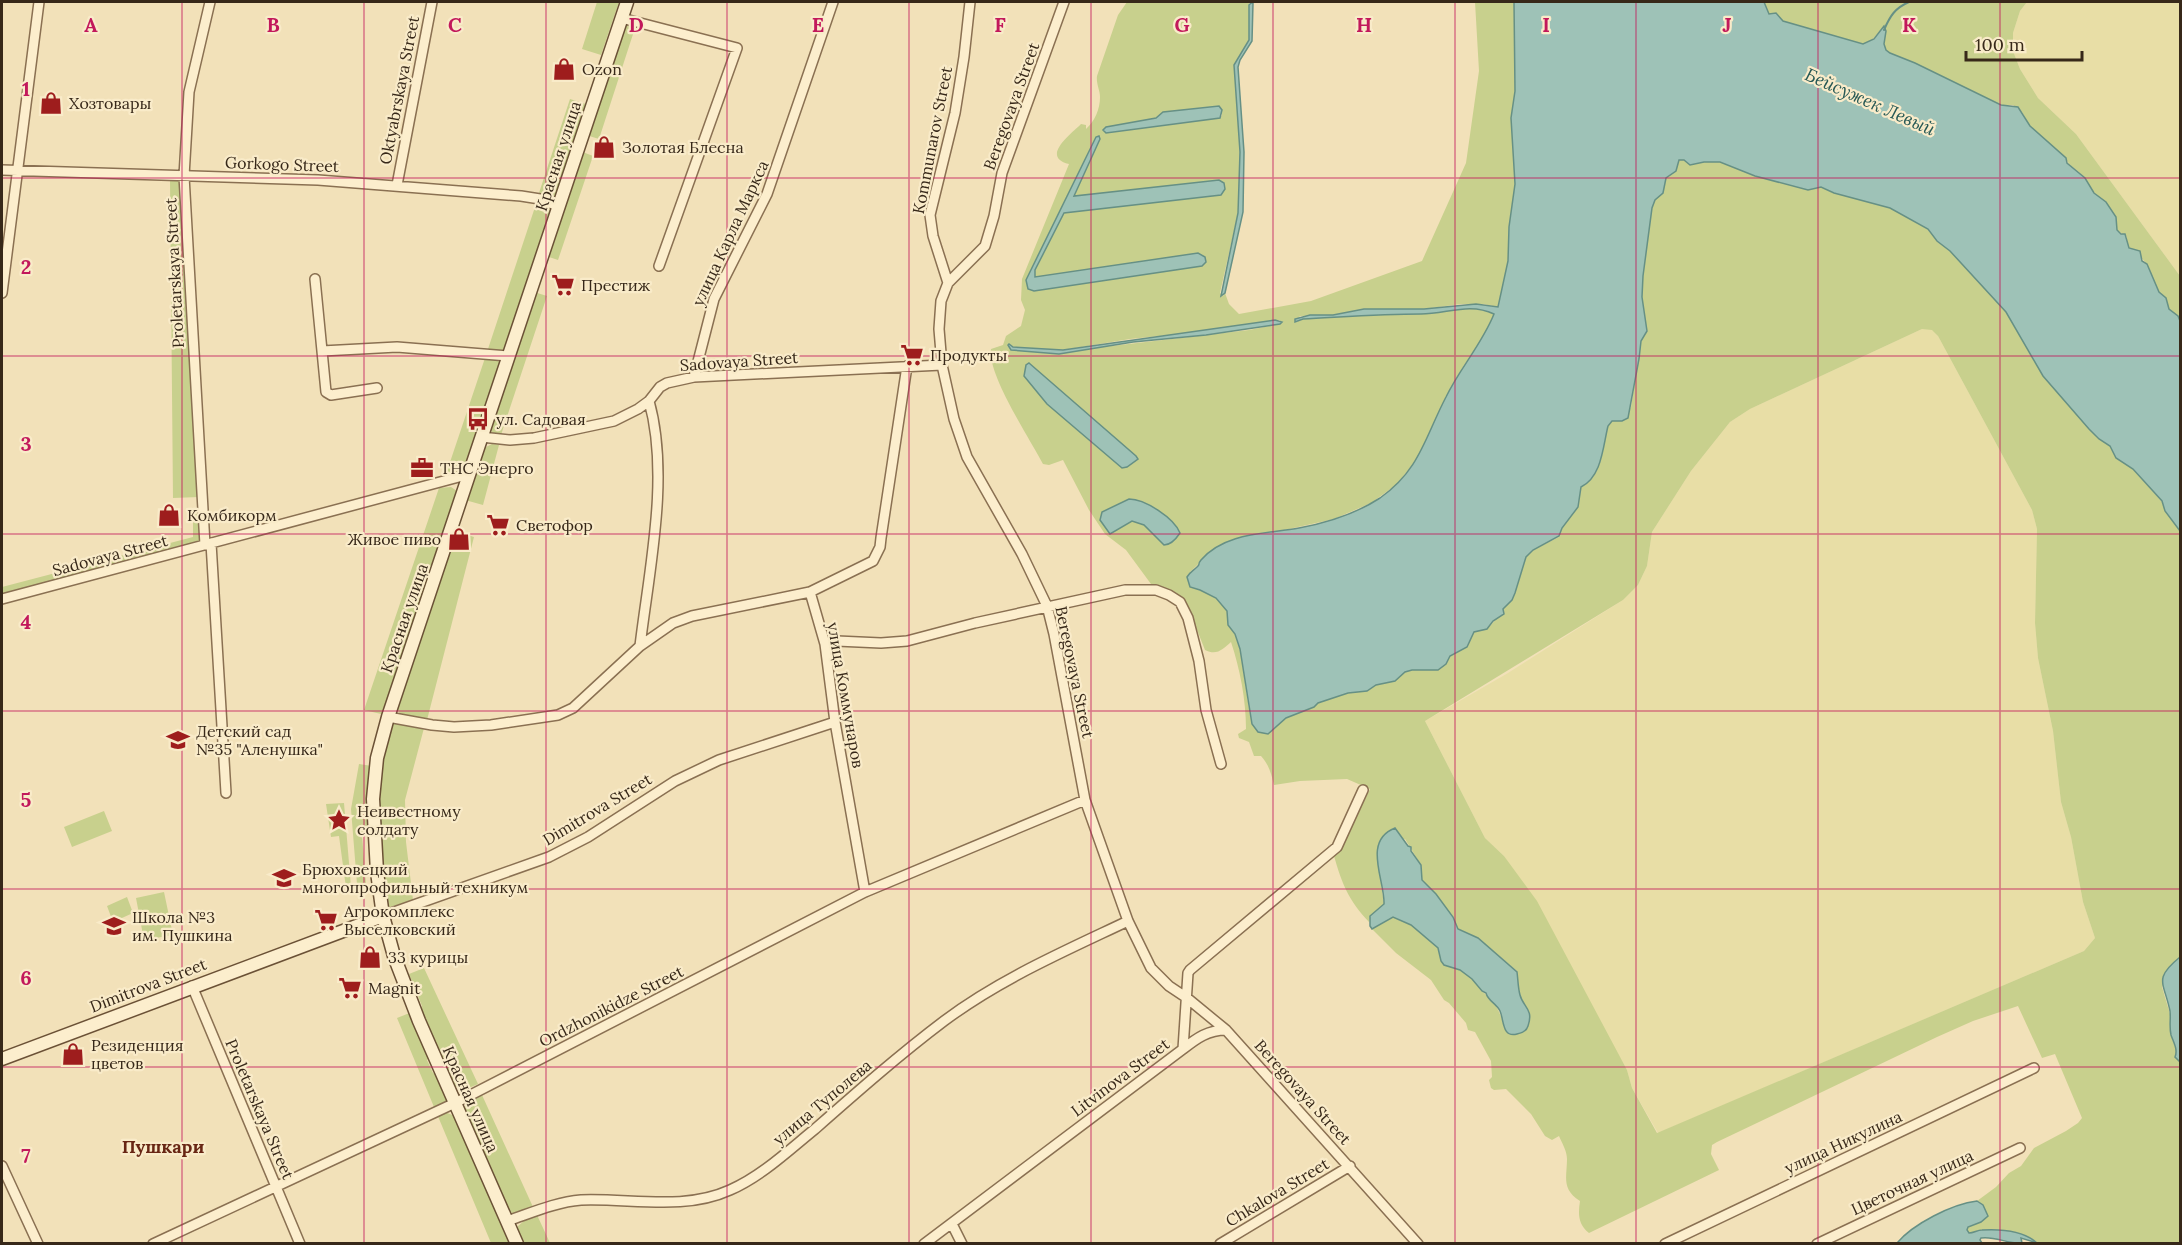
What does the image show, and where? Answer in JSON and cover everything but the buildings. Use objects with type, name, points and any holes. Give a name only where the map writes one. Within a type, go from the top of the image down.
[{"type":"street","points":[[2,293],[39,2]]},
{"type":"street","name":"Proletarskaya Street","points":[[210,2],[188,103],[184,176],[225,793]]},
{"type":"street","name":"Oktyabrskaya Street","points":[[397,185],[432,2]]},
{"type":"street","name":"Красная улица","points":[[517,1244],[408,994],[383,916],[376,862],[373,799],[377,758],[388,717],[627,2]]},
{"type":"street","name":"улица Карла Маркса","points":[[694,377],[714,299],[767,194],[833,2]]},
{"type":"street","name":"Kommunarov Street","points":[[948,283],[933,236],[930,215],[959,92],[970,2]]},
{"type":"street","name":"Beregovaya Street","points":[[1064,2],[1002,173],[994,216],[985,246],[948,283],[941,301],[942,365],[954,419],[967,457],[1022,554],[1047,606],[1085,800],[1128,921],[1151,968],[1169,986],[1226,1030],[1418,1244]]},
{"type":"street","points":[[621,18],[736,48],[659,266]]},
{"type":"street","name":"Gorkogo Street","points":[[2,170],[318,180],[397,185],[532,197],[558,206]]},
{"type":"street","points":[[315,279],[324,389],[328,394],[377,388]]},
{"type":"street","points":[[322,351],[397,347],[508,356]]},
{"type":"street","name":"Sadovaya Street","points":[[482,437],[510,440],[534,438],[614,421],[629,415],[649,401],[660,387],[667,383],[694,377],[942,365]]},
{"type":"street","points":[[388,717],[454,727],[491,725],[550,717],[573,708],[661,629],[682,619],[810,592],[873,561],[882,538],[907,366]]},
{"type":"street","points":[[640,646],[657,490],[656,433],[649,401]]},
{"type":"street","name":"Sadovaya Street","points":[[2,599],[470,474]]},
{"type":"street","points":[[825,644],[845,641],[907,641],[1047,606],[1135,589],[1156,590],[1180,602],[1188,618],[1196,647],[1206,710],[1221,764]]},
{"type":"street","name":"улица Коммунаров","points":[[810,592],[825,644],[835,722],[865,892]]},
{"type":"street","name":"Dimitrova Street","points":[[2,1059],[192,986],[549,857],[588,837],[675,781],[711,763],[835,722]]},
{"type":"street","name":"Litvinova Street","points":[[924,1244],[1183,1049],[1188,973],[1337,847],[1363,790]]},
{"type":"street","name":"Ordzhonikidze Street","points":[[153,1244],[455,1103],[865,892],[1085,800]]},
{"type":"street","name":"улица Туполева","points":[[507,1221],[546,1207],[580,1200],[663,1202],[701,1199],[732,1190],[784,1154],[911,1047],[966,1006],[1018,975],[1128,921]]},
{"type":"street","name":"Proletarskaya Street","points":[[192,986],[300,1244]]},
{"type":"street","points":[[1183,1049],[1202,1035],[1217,1030],[1226,1030]]},
{"type":"street","name":"улица Никулина","points":[[1665,1244],[2034,1068]]},
{"type":"street","name":"Цветочная улица","points":[[1817,1244],[2020,1148]]},
{"type":"street","points":[[2,1166],[38,1244]]},
{"type":"street","name":"Chkalova Street","points":[[1220,1244],[1350,1166]]},
{"type":"street","points":[[952,1224],[962,1244]]},
{"type":"shaded area","points":[[2027,2],[2180,2],[2180,276],[2076,134],[2038,98],[2020,69],[2013,51],[2013,33],[2020,11]]},
{"type":"shaded area","points":[[1922,329],[1932,329],[1938,336],[2032,510],[2037,529],[2035,623],[2038,658],[2053,731],[2061,802],[2071,837],[2083,902],[2095,938],[2084,951],[1658,1133],[1632,1088],[1627,1070],[1504,856],[1485,838],[1425,721],[1508,673],[1623,600],[1638,585],[1647,566],[1652,532],[1691,471],[1730,422],[1750,409]]},
{"type":"green space","points":[[597,2],[619,2],[601,55],[582,49]]},
{"type":"green space","points":[[1127,2],[1249,2],[1249,40],[1234,65],[1240,152],[1238,213],[1220,293],[1223,296],[1225,293],[1229,304],[1239,314],[1311,301],[1422,261],[1466,163],[1479,71],[1475,2],[1514,2],[1515,91],[1511,118],[1515,184],[1509,227],[1508,261],[1498,307],[1461,304],[1424,309],[1364,309],[1333,315],[1300,316],[1296,322],[1303,319],[1431,314],[1467,309],[1495,314],[1480,343],[1464,365],[1446,397],[1418,458],[1396,485],[1371,503],[1334,519],[1227,543],[1212,551],[1190,572],[1190,587],[1216,598],[1227,611],[1228,625],[1235,634],[1240,649],[1250,715],[1268,734],[1286,718],[1314,707],[1318,703],[1348,693],[1367,691],[1376,685],[1395,681],[1405,672],[1446,664],[1450,656],[1467,647],[1474,632],[1487,629],[1505,605],[1512,600],[1526,557],[1533,550],[1559,537],[1562,528],[1578,507],[1581,487],[1588,483],[1597,469],[1608,426],[1612,421],[1622,421],[1631,407],[1641,341],[1647,331],[1642,297],[1652,208],[1655,200],[1663,193],[1666,178],[1676,171],[1679,160],[1684,160],[1690,165],[1720,162],[1755,176],[1808,190],[1821,187],[1834,193],[1890,208],[1928,229],[2006,312],[2043,376],[2099,439],[2110,446],[2116,458],[2133,469],[2162,502],[2165,511],[2180,531],[2180,957],[2170,966],[2162,987],[2170,1014],[2170,1032],[2180,1062],[2180,1243],[2037,1243],[2025,1235],[2011,1231],[1982,1230],[1968,1233],[1968,1227],[1974,1225],[1980,1202],[1977,1201],[1996,1187],[2009,1173],[2021,1166],[2034,1148],[2066,1131],[2082,1118],[2055,1054],[2042,1058],[2018,1006],[1973,1021],[1937,1037],[1717,1142],[1712,1145],[1711,1154],[1719,1170],[1589,1233],[1585,1230],[1580,1218],[1580,1201],[1570,1192],[1566,1182],[1567,1156],[1559,1136],[1552,1140],[1545,1136],[1531,1114],[1506,1089],[1491,1088],[1489,1080],[1492,1077],[1491,1061],[1475,1032],[1468,1030],[1466,1023],[1444,1000],[1431,980],[1396,953],[1372,929],[1390,917],[1404,920],[1411,925],[1438,948],[1441,961],[1463,972],[1474,981],[1497,1008],[1504,1028],[1514,1035],[1528,1027],[1529,1012],[1520,997],[1517,971],[1478,938],[1458,929],[1453,917],[1422,880],[1421,865],[1405,839],[1377,856],[1384,904],[1370,916],[1369,922],[1347,892],[1334,856],[1341,848],[1370,789],[1347,779],[1300,781],[1274,785],[1264,759],[1261,756],[1254,756],[1249,742],[1239,738],[1238,734],[1246,729],[1245,707],[1240,674],[1231,642],[1216,652],[1205,650],[1186,602],[1174,592],[1151,584],[1126,550],[1105,534],[1089,510],[1063,460],[1049,465],[1043,464],[1002,390],[992,360],[991,349],[1003,345],[1006,336],[1021,326],[1025,310],[1021,300],[1022,279],[1069,164],[1061,161],[1057,156],[1057,151],[1081,124],[1086,125],[1086,129],[1096,114],[1100,97],[1097,76],[1118,15]],"holes":[[[1219,106],[1222,115],[1220,118],[1106,133],[1106,127],[1156,118],[1163,112]],[[1096,137],[1074,197],[1219,180],[1225,186],[1064,213],[1035,270],[1035,277],[1202,266],[1034,291],[1028,289],[1026,280]],[[1280,320],[1280,324],[1249,330],[1051,353],[1010,349],[1009,344],[1013,347],[1063,350],[1130,339],[1209,331]],[[1922,329],[1932,330],[1938,336],[2032,510],[2037,529],[2035,623],[2038,658],[2053,731],[2061,802],[2071,837],[2083,902],[2095,938],[2084,951],[1657,1133],[1632,1088],[1627,1070],[1537,901],[1504,856],[1485,838],[1425,721],[1623,600],[1638,585],[1647,566],[1652,532],[1691,471],[1730,422],[1750,409]]]},
{"type":"green space","points":[[1764,2],[2027,2],[2020,11],[2013,33],[2013,51],[2020,69],[2038,98],[2076,134],[2180,276],[2180,321],[2178,316],[2169,309],[2166,298],[2159,292],[2147,264],[2129,248],[2126,244],[2127,237],[2117,230],[2117,223],[2110,208],[2066,158],[2030,126],[2022,112],[2013,105],[2001,105],[1890,53],[1884,44],[1886,31],[1884,27],[1869,43],[1856,43],[1783,21],[1769,14]]},
{"type":"green space","points":[[623,21],[630,22],[635,28],[599,139],[586,135]]},
{"type":"green space","points":[[570,99],[589,105],[556,201],[538,196]]},
{"type":"green space","points":[[580,151],[593,156],[558,260],[546,256]]},
{"type":"green space","points":[[170,180],[181,180],[199,497],[173,498]]},
{"type":"green space","points":[[537,201],[547,205],[553,211],[506,353],[487,352]]},
{"type":"green space","points":[[534,292],[547,296],[501,435],[495,435],[489,429]]},
{"type":"green space","points":[[485,358],[503,361],[467,472],[445,477]]},
{"type":"green space","points":[[492,444],[499,445],[483,505],[465,500],[482,449]]},
{"type":"green space","points":[[451,487],[457,491],[458,495],[386,711],[381,714],[364,710],[439,488]]},
{"type":"green space","points":[[193,514],[200,514],[202,543],[2,597],[2,587],[193,537]]},
{"type":"green space","points":[[455,531],[474,537],[427,720],[401,715],[396,708]]},
{"type":"green space","points":[[391,724],[424,728],[405,800],[406,842],[413,900],[387,908],[377,797],[380,769]]},
{"type":"green space","points":[[359,764],[372,766],[370,834],[362,835],[366,883],[357,884],[351,809]]},
{"type":"green space","points":[[344,803],[351,887],[346,888],[339,836],[331,837],[326,804]]},
{"type":"green space","points":[[104,811],[112,831],[72,847],[64,827]]},
{"type":"green space","points":[[164,892],[173,935],[144,940],[136,898]]},
{"type":"green space","points":[[127,897],[133,913],[113,922],[107,906]]},
{"type":"green space","points":[[424,968],[478,1084],[464,1090],[454,1086],[421,1012],[422,1006],[409,974]]},
{"type":"green space","points":[[412,1012],[430,1054],[427,1060],[433,1073],[439,1074],[448,1096],[446,1101],[434,1107],[397,1018]]},
{"type":"green space","points":[[482,1095],[533,1207],[516,1214],[510,1212],[464,1109],[467,1102]]},
{"type":"green space","points":[[445,1112],[457,1117],[511,1243],[491,1243],[437,1114]]},
{"type":"green space","points":[[537,1215],[550,1243],[523,1243],[517,1227],[525,1220]]},
{"type":"water","name":"Бейсужек Левый","points":[[1514,2],[1764,2],[1769,14],[1776,13],[1783,21],[1863,44],[1874,39],[1884,26],[1886,31],[1884,44],[1890,53],[2001,105],[2018,107],[2030,126],[2066,158],[2067,163],[2085,178],[2094,193],[2106,202],[2116,217],[2117,230],[2125,234],[2129,248],[2140,251],[2142,261],[2147,264],[2159,292],[2166,298],[2169,309],[2178,316],[2180,321],[2180,531],[2165,511],[2162,501],[2133,469],[2116,458],[2110,446],[2089,429],[2043,376],[2006,312],[1928,229],[1890,208],[1834,193],[1821,187],[1808,190],[1755,176],[1720,162],[1690,165],[1684,160],[1679,160],[1676,171],[1666,178],[1663,193],[1655,200],[1652,208],[1642,297],[1647,331],[1641,341],[1628,418],[1622,421],[1612,421],[1608,426],[1597,469],[1588,482],[1581,487],[1578,507],[1562,528],[1559,536],[1533,550],[1526,557],[1512,600],[1503,609],[1504,614],[1493,621],[1487,629],[1474,632],[1467,647],[1450,656],[1446,664],[1438,670],[1405,672],[1395,681],[1376,685],[1367,691],[1348,693],[1318,703],[1314,707],[1286,718],[1268,734],[1258,732],[1252,724],[1240,649],[1235,634],[1228,625],[1227,611],[1216,598],[1190,587],[1187,577],[1211,551],[1234,539],[1320,523],[1341,517],[1371,503],[1380,498],[1404,476],[1420,452],[1452,386],[1494,314],[1467,309],[1431,314],[1303,319],[1295,322],[1295,319],[1310,315],[1333,315],[1364,309],[1424,309],[1476,304],[1498,307],[1508,261],[1509,227],[1515,184],[1511,118],[1515,91]]},
{"type":"water","points":[[1253,3],[1252,41],[1238,67],[1244,152],[1243,212],[1225,293],[1221,296],[1238,213],[1240,152],[1234,65],[1249,40],[1249,5]]},
{"type":"water","points":[[1219,106],[1222,110],[1220,118],[1106,133],[1103,130],[1106,127],[1156,118],[1163,112]]},
{"type":"water","points":[[1099,136],[1100,139],[1074,196],[1219,180],[1224,183],[1225,189],[1221,195],[1064,213],[1035,270],[1035,277],[1198,253],[1205,257],[1206,262],[1202,266],[1034,291],[1028,289],[1026,280],[1096,137]]},
{"type":"water","points":[[1275,320],[1282,322],[1206,335],[1133,342],[1059,354],[1011,350],[1008,345],[1063,350]]},
{"type":"water","points":[[1029,363],[1138,459],[1122,468],[1047,404],[1024,376],[1026,365]]},
{"type":"water","points":[[1129,499],[1151,506],[1172,521],[1180,533],[1171,543],[1164,545],[1144,525],[1132,521],[1110,534],[1100,520],[1102,512]]},
{"type":"water","points":[[1395,828],[1411,847],[1411,851],[1421,865],[1422,880],[1453,917],[1458,929],[1478,938],[1517,972],[1521,999],[1530,1016],[1527,1029],[1524,1031],[1512,1035],[1506,1031],[1500,1011],[1486,993],[1460,970],[1444,965],[1438,948],[1411,925],[1393,917],[1372,929],[1370,926],[1370,916],[1384,904],[1377,851],[1385,834]]},
{"type":"water","points":[[2180,957],[2180,1062],[2175,1057],[2176,1049],[2170,1032],[2170,1011],[2163,987],[2163,976]]},
{"type":"water","points":[[1977,1201],[1983,1205],[1988,1216],[1981,1222],[1968,1227],[1969,1233],[1982,1230],[2011,1231],[2025,1235],[2037,1243],[2021,1238],[2022,1243],[1981,1238],[1982,1243],[1897,1243],[1913,1229],[1934,1216],[1956,1206]]},
{"type":"waterway","points":[[1884,30],[1894,13],[1909,2]]},
{"type":"place","name":"Ozon","points":[[564,69]]},
{"type":"place","name":"Хозтовары","points":[[51,103]]},
{"type":"place","name":"Золотая Блесна","points":[[604,147]]},
{"type":"place","name":"Престиж","points":[[563,285]]},
{"type":"place","name":"Продукты","points":[[912,355]]},
{"type":"place","name":"ул. Садовая","points":[[478,419]]},
{"type":"place","name":"ТНС Энерго","points":[[422,468]]},
{"type":"place","name":"Комбикорм","points":[[169,515]]},
{"type":"place","name":"Светофор","points":[[498,525]]},
{"type":"place","name":"Живое пиво","points":[[459,539]]},
{"type":"place","name":"Детский сад №35 \"Аленушка\"","points":[[178,740]]},
{"type":"place","name":"Неивестному солдату","points":[[339,820]]},
{"type":"place","name":"Брюховецкий многопрофильный техникум","points":[[284,878]]},
{"type":"place","name":"Агрокомплекс Выселковский","points":[[326,920]]},
{"type":"place","name":"Школа №3 им. Пушкина","points":[[114,926]]},
{"type":"place","name":"33 курицы","points":[[370,957]]},
{"type":"place","name":"Magnit","points":[[350,988]]},
{"type":"place","name":"Резиденция цветов","points":[[73,1054]]},
{"type":"district","name":"Пушкари","points":[[163,1147]]}]
